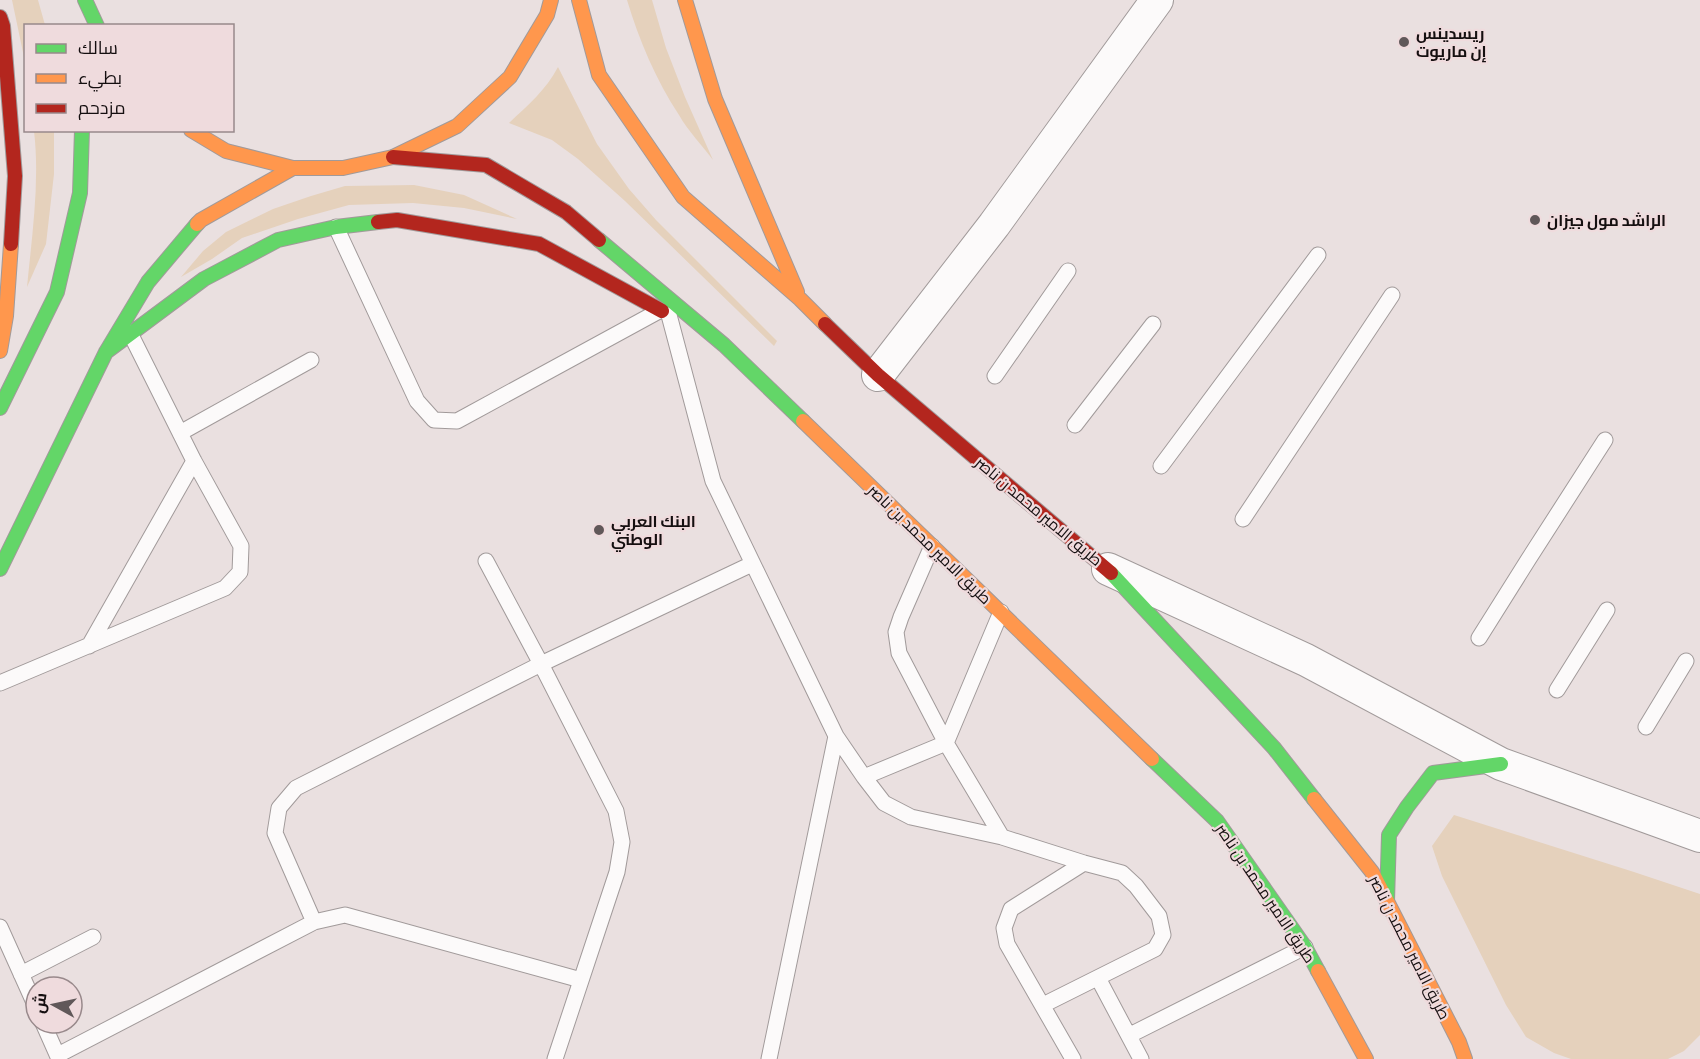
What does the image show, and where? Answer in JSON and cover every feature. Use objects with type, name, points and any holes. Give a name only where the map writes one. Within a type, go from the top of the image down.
[{"type":"main road","points":[[194,132],[226,151],[293,168],[343,168],[393,157],[458,126],[510,77],[547,15],[551,0]]},
{"type":"main road","name":"طريق الامير محمد ن ناصر","points":[[579,0],[599,75],[683,196],[800,299],[878,375],[1107,569],[1274,748],[1372,872],[1459,1042],[1465,1059]]},
{"type":"main road","points":[[685,0],[715,99],[800,299]]},
{"type":"main road","points":[[86,3],[86,24]]},
{"type":"main road","points":[[86,3],[96,24]]},
{"type":"main road","points":[[0,17],[3,26],[15,176],[6,316],[0,351]]},
{"type":"main road","points":[[0,408],[57,292],[80,193],[82,132]]},
{"type":"main road","name":"طريق الامير محمد بن ناصر","points":[[393,157],[486,165],[566,212],[724,345],[1217,821],[1305,947],[1366,1059]]},
{"type":"main road","points":[[0,569],[106,352],[148,282],[201,220],[293,168]]},
{"type":"main road","points":[[106,352],[204,279],[278,240],[336,227],[397,220],[539,244],[724,345]]},
{"type":"main road","points":[[1387,903],[1389,834],[1433,774],[1502,764]]},
{"type":"street","points":[[878,375],[994,225],[1157,0]]},
{"type":"street","points":[[1107,569],[1306,660],[1502,764],[1700,836]]},
{"type":"lane","points":[[336,227],[417,401],[434,420],[457,421],[664,313],[713,481],[836,736],[884,803],[911,817],[1002,837],[1122,873],[1136,886],[1160,916],[1163,935],[1155,949],[1043,1005]]},
{"type":"lane","points":[[1161,466],[1317,255]]},
{"type":"lane","points":[[995,376],[1068,272]]},
{"type":"lane","points":[[1243,519],[1392,295]]},
{"type":"lane","points":[[1075,425],[1153,324]]},
{"type":"lane","points":[[0,684],[225,588],[240,572],[241,546],[194,461],[130,333]]},
{"type":"lane","points":[[180,434],[311,360]]},
{"type":"lane","points":[[1479,638],[1605,440]]},
{"type":"lane","points":[[88,646],[194,461]]},
{"type":"lane","points":[[932,546],[896,632],[899,653],[946,743],[1002,837]]},
{"type":"lane","points":[[486,561],[542,664],[616,812],[622,842],[617,872],[555,1059]]},
{"type":"lane","points":[[314,922],[275,833],[279,808],[296,788],[542,664],[752,564]]},
{"type":"lane","points":[[1557,690],[1607,610]]},
{"type":"lane","points":[[864,777],[946,743],[1001,612]]},
{"type":"lane","points":[[1646,727],[1686,661]]},
{"type":"lane","points":[[769,1059],[836,736]]},
{"type":"lane","points":[[1073,1059],[1007,944],[1004,928],[1011,909],[1084,863]]},
{"type":"lane","points":[[48,1035],[58,1057],[314,922],[345,915],[581,980]]},
{"type":"lane","points":[[0,927],[24,981]]},
{"type":"lane","points":[[21,974],[93,937]]},
{"type":"lane","points":[[1130,1035],[1305,947]]},
{"type":"lane","points":[[1098,978],[1141,1059]]},
{"type":"lane","points":[[1459,1042],[1480,1059]]},
{"type":"shaded area","points":[[12,0],[38,0],[45,24],[24,24],[24,57]]},
{"type":"shaded area","points":[[627,0],[652,0],[666,48],[713,160],[687,127],[663,88],[643,45]]},
{"type":"shaded area","points":[[558,67],[597,144],[629,189],[656,220],[777,341],[774,346],[625,201],[578,159],[552,140],[509,123],[542,90]]},
{"type":"shaded area","points":[[34,132],[54,132],[54,174],[46,244],[27,287],[36,189]]},
{"type":"shaded area","points":[[414,185],[464,195],[517,219],[464,208],[413,203],[349,205],[242,238],[181,277],[203,251],[226,232],[273,209],[345,186]]},
{"type":"shaded area","points":[[1454,815],[1700,894],[1700,1035],[1684,1051],[1668,1059],[1571,1059],[1554,1053],[1526,1037],[1506,1005],[1442,876],[1432,846]]},
{"type":"traffic: fast","points":[[85,0],[96,24]]},
{"type":"traffic: fast","points":[[0,408],[57,292],[80,193],[82,132]]},
{"type":"traffic: fast","points":[[106,352],[204,279],[278,240],[336,227],[378,222]]},
{"type":"traffic: fast","points":[[0,569],[106,352],[148,282],[197,224]]},
{"type":"traffic: fast","points":[[599,240],[724,345],[803,421]]},
{"type":"traffic: fast","points":[[1111,573],[1274,748],[1314,799]]},
{"type":"traffic: fast","points":[[1152,759],[1217,821],[1305,947],[1318,971]]},
{"type":"traffic: fast","points":[[1387,901],[1389,835],[1433,773],[1501,764]]},
{"type":"traffic: slow","points":[[194,132],[226,151],[293,168],[343,168],[393,157],[457,126],[510,77],[547,15],[551,0]]},
{"type":"traffic: slow","points":[[579,0],[599,75],[683,197],[800,299],[825,324]]},
{"type":"traffic: slow","points":[[685,0],[715,99],[797,292]]},
{"type":"traffic: slow","points":[[197,224],[293,168]]},
{"type":"traffic: slow","points":[[0,351],[6,316],[11,244]]},
{"type":"traffic: slow","points":[[803,421],[1152,759]]},
{"type":"traffic: slow","points":[[1314,799],[1372,872],[1459,1042],[1465,1059]]},
{"type":"traffic: slow","points":[[1318,971],[1366,1059]]},
{"type":"traffic: jam","points":[[0,17],[3,26],[15,176],[11,244]]},
{"type":"traffic: jam","points":[[393,157],[486,165],[566,212],[599,240]]},
{"type":"traffic: jam","points":[[378,222],[397,220],[539,244],[662,311]]},
{"type":"traffic: jam","points":[[825,324],[878,375],[1111,573]]},
{"type":"place","name":"ريسدينس إن ماريوت","points":[[1404,42]]},
{"type":"place","name":"الراشد مول جيزان","points":[[1535,220]]},
{"type":"place","name":"البنك العربي الوطني","points":[[599,530]]}]
